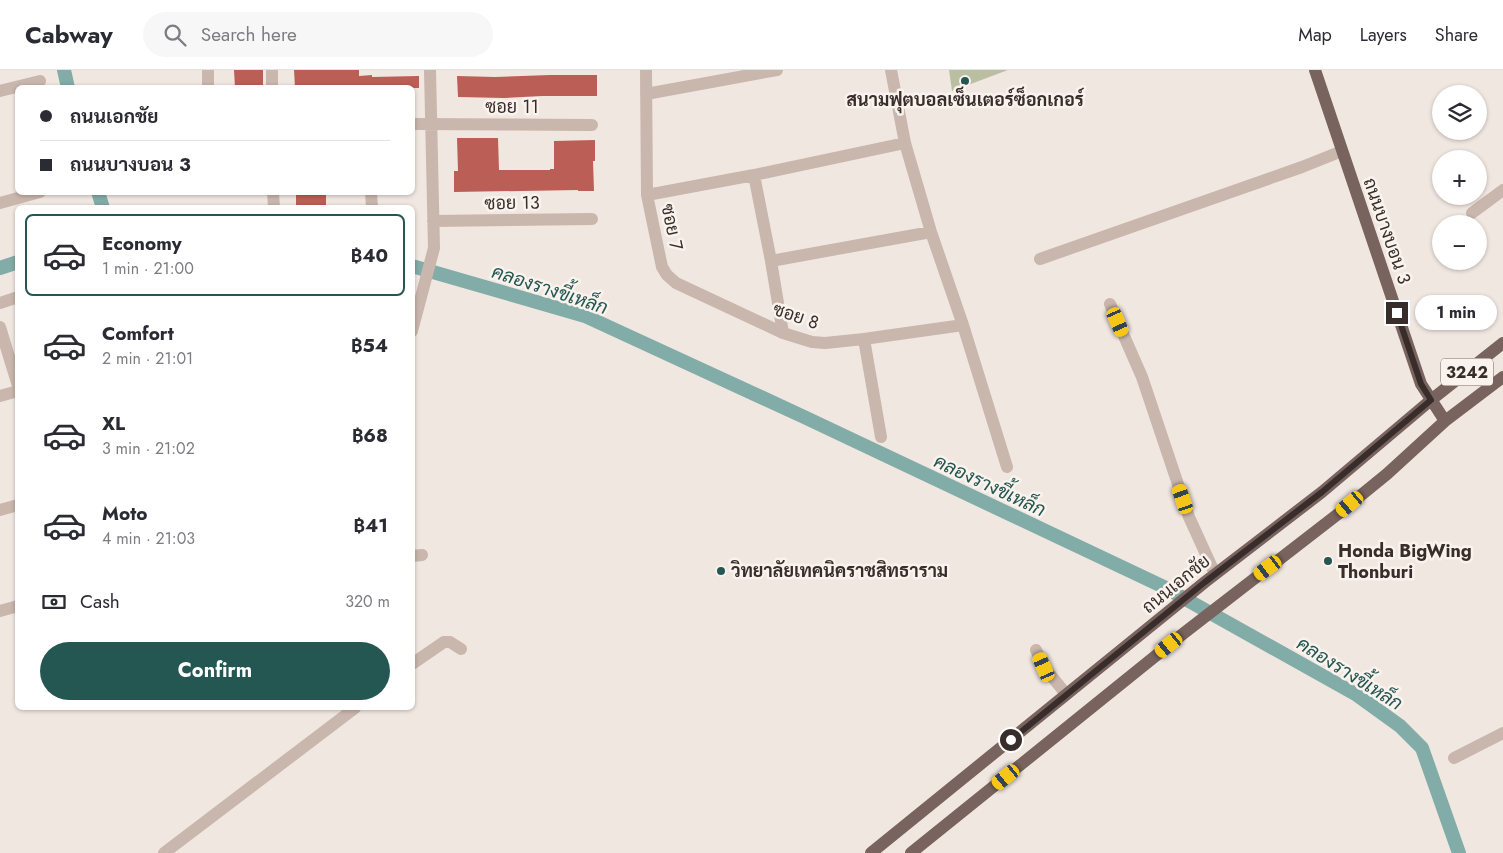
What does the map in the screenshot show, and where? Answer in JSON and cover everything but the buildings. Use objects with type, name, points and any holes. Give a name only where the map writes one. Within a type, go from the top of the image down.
[{"type":"main road","name":"ถนนบางบอน 3","points":[[1315,70],[1421,384],[1445,421]]},
{"type":"main road","name":"ถนนเอกชัย","points":[[871,853],[1210,578],[1322,492],[1431,400],[1503,343]]},
{"type":"main road","name":"3242","points":[[911,853],[1184,633],[1338,514],[1387,474],[1445,421],[1503,376]]},
{"type":"street","points":[[208,70],[208,85]]},
{"type":"street","points":[[272,70],[272,85]]},
{"type":"street","points":[[415,320],[434,248],[430,70]]},
{"type":"street","name":"ซอย 7","points":[[646,70],[647,195],[662,267]]},
{"type":"street","points":[[646,94],[778,70]]},
{"type":"street","points":[[891,70],[905,143],[931,232],[963,325],[1007,468]]},
{"type":"street","points":[[24,85],[40,81]]},
{"type":"street","points":[[0,91],[15,87]]},
{"type":"street","name":"ซอย 11","points":[[415,124],[592,125]]},
{"type":"street","points":[[647,195],[754,175],[905,143]]},
{"type":"street","points":[[1040,259],[1302,167],[1342,151]]},
{"type":"street","points":[[754,175],[783,332]]},
{"type":"street","points":[[1472,213],[1503,190]]},
{"type":"street","points":[[0,203],[29,195]]},
{"type":"street","name":"ซอย 13","points":[[433,221],[592,219]]},
{"type":"street","points":[[771,261],[931,232]]},
{"type":"street","name":"ซอย 8","points":[[662,267],[667,275],[676,283],[783,332],[812,342],[825,343],[864,339],[963,325]]},
{"type":"street","points":[[0,303],[15,298]]},
{"type":"street","points":[[1110,304],[1142,377],[1210,578]]},
{"type":"street","points":[[0,327],[15,376]]},
{"type":"street","points":[[864,339],[881,437]]},
{"type":"street","points":[[0,396],[15,391]]},
{"type":"street","points":[[0,510],[15,506]]},
{"type":"street","points":[[0,611],[15,607]]},
{"type":"street","points":[[415,662],[444,642],[450,642],[461,649]]},
{"type":"street","points":[[1036,650],[1044,667],[1066,694]]},
{"type":"street","points":[[164,853],[352,710]]},
{"type":"street","points":[[1454,758],[1503,733]]},
{"type":"green space","name":"สนามฟุตบอลเซ็นเตอร์ซ็อกเกอร์","points":[[949,70],[1008,70],[952,91]]},
{"type":"waterway","points":[[64,70],[67,85]]},
{"type":"waterway","points":[[99,195],[102,205]]},
{"type":"waterway","name":"คลองรางขี้เหล็ก","points":[[0,268],[15,263]]},
{"type":"waterway","name":"คลองรางขี้เหล็ก","points":[[415,267],[585,316],[1164,587],[1357,695],[1400,726],[1422,748],[1459,853]]},
{"type":"place","name":"สนามฟุตบอลเซ็นเตอร์ซ็อกเกอร์","points":[[965,81]]},
{"type":"place","name":"Honda BigWing Thonburi","points":[[1328,561]]},
{"type":"place","name":"วิทยาลัยเทคนิคราชสิทธาราม","points":[[721,571]]},
{"type":"route","points":[[1011,740],[1205,582],[1322,492],[1431,400],[1421,384],[1397,313]]}]
